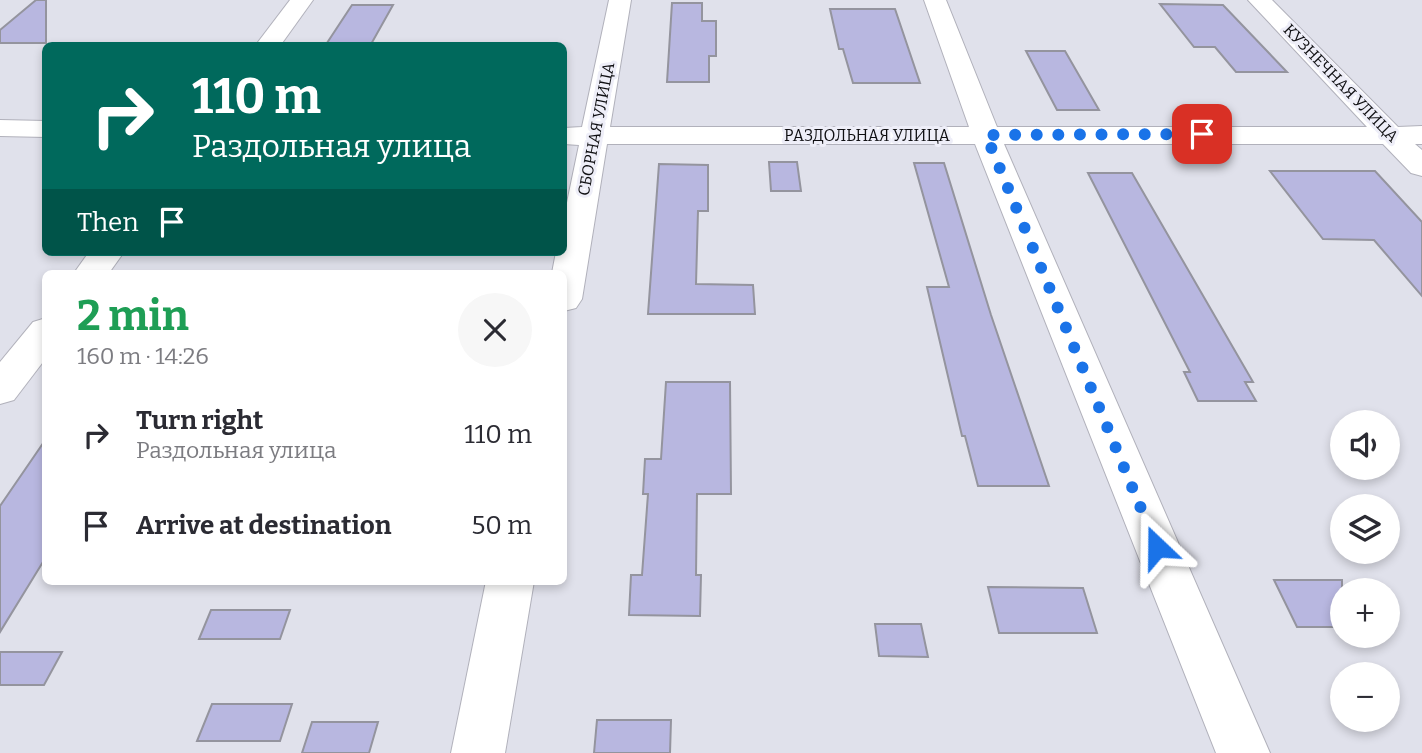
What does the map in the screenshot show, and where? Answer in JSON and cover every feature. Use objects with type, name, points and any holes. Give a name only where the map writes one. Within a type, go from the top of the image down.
[{"type":"street","points":[[270,42],[302,0]]},
{"type":"street","name":"СБОРНАЯ УЛИЦА","points":[[567,283],[620,0]]},
{"type":"street","points":[[936,0],[986,135],[1243,753]]},
{"type":"street","name":"КУЗНЕЧНАЯ УЛИЦА","points":[[1259,0],[1422,167]]},
{"type":"street","points":[[0,128],[42,128]]},
{"type":"street","name":"РАЗДОЛЬНАЯ УЛИЦА","points":[[567,136],[1422,135]]},
{"type":"street","points":[[93,270],[104,256]]},
{"type":"street","points":[[0,388],[42,336]]},
{"type":"street","points":[[478,753],[509,585]]},
{"type":"building","points":[[36,0],[46,0],[46,42],[0,43],[0,30]]},
{"type":"building","points":[[672,3],[702,3],[702,21],[716,21],[716,56],[709,56],[709,82],[667,82]]},
{"type":"building","points":[[1160,4],[1223,5],[1287,72],[1236,72],[1215,47],[1194,47]]},
{"type":"building","points":[[352,5],[393,5],[372,42],[328,42]]},
{"type":"building","points":[[830,9],[895,9],[920,83],[853,83],[843,49],[839,49]]},
{"type":"building","points":[[1026,51],[1065,51],[1099,110],[1057,110]]},
{"type":"building","points":[[769,162],[797,162],[801,191],[771,191]]},
{"type":"building","points":[[914,163],[944,163],[991,315],[1049,486],[978,486],[965,436],[962,436],[927,287],[949,287]]},
{"type":"building","points":[[659,164],[708,165],[708,211],[698,211],[696,284],[753,285],[755,314],[648,314]]},
{"type":"building","points":[[1270,171],[1375,171],[1422,222],[1422,296],[1374,240],[1323,239]]},
{"type":"building","points":[[1088,173],[1132,173],[1253,382],[1245,382],[1256,401],[1198,401],[1184,372],[1190,372]]},
{"type":"building","points":[[666,382],[730,382],[731,494],[697,494],[696,575],[701,575],[700,616],[629,615],[631,575],[642,575],[648,494],[643,494],[645,459],[661,459]]},
{"type":"building","points":[[42,445],[42,564],[0,632],[0,506]]},
{"type":"building","points":[[1274,580],[1330,580],[1330,627],[1297,627]]},
{"type":"building","points":[[988,587],[1083,588],[1097,633],[999,633]]},
{"type":"building","points":[[211,610],[290,610],[280,639],[199,639]]},
{"type":"building","points":[[875,624],[921,624],[928,657],[879,656]]},
{"type":"building","points":[[0,652],[62,652],[44,685],[0,685]]},
{"type":"building","points":[[212,704],[292,704],[280,741],[197,741]]},
{"type":"building","points":[[597,720],[671,720],[670,753],[594,753]]},
{"type":"building","points":[[312,722],[378,722],[369,753],[302,753]]},
{"type":"route","points":[[1157,547],[986,135],[1202,134]]}]
